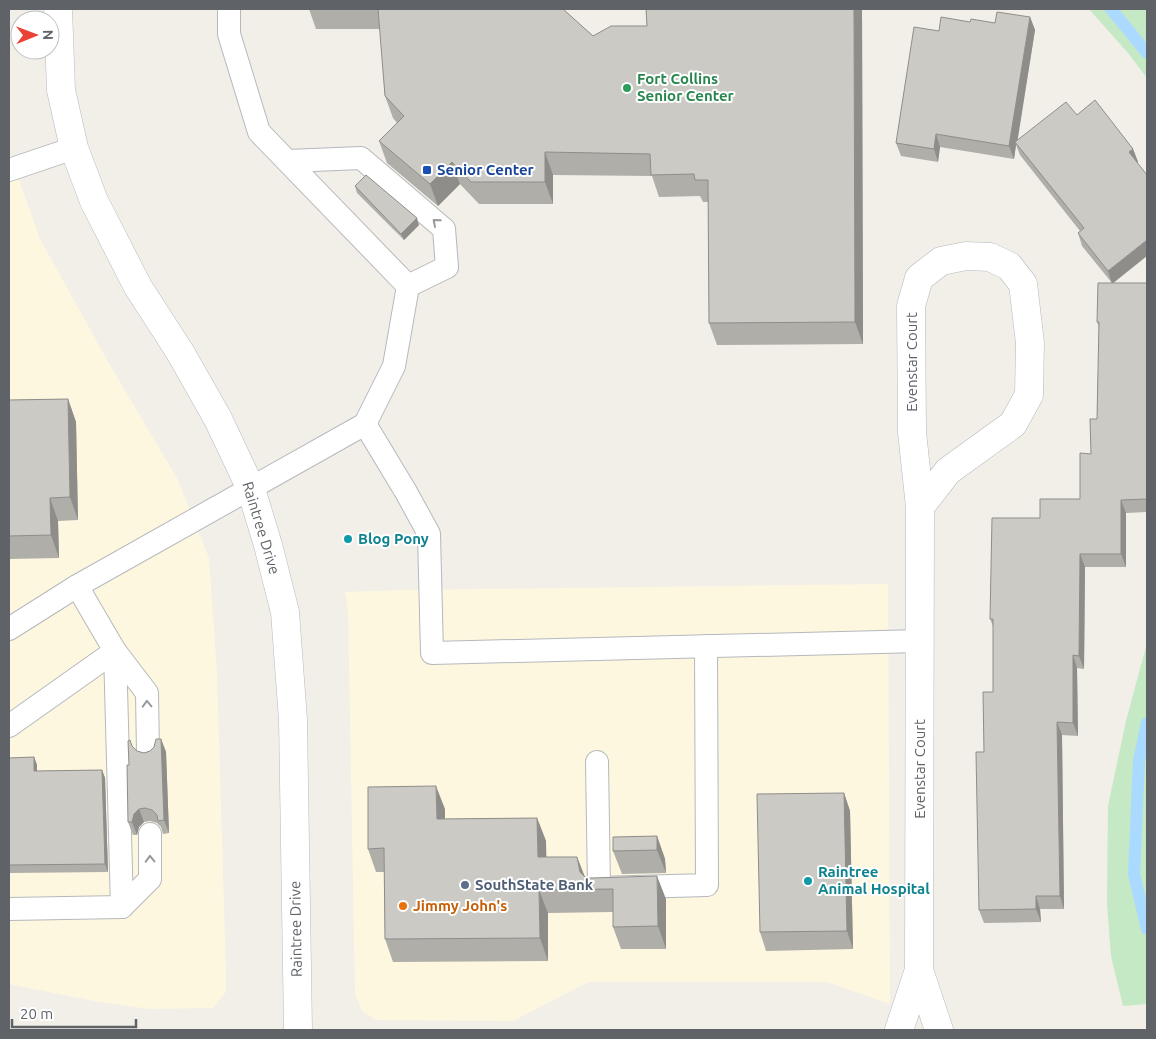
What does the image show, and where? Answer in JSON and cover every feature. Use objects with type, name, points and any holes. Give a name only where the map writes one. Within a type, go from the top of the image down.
[{"type":"street","name":"Raintree Drive","points":[[58,9],[61,90],[74,148],[94,201],[138,287],[180,352],[218,419],[251,489],[285,612],[293,720],[298,1030]]},
{"type":"street","name":"Evenstar Court","points":[[899,1030],[919,970],[920,507],[912,432],[911,306],[919,278],[941,261],[966,256],[990,257],[1009,266],[1023,284],[1030,343],[1029,395],[1013,424],[948,471],[920,507]]},
{"type":"street","name":"Evenstar Court","points":[[919,970],[939,1030]]},
{"type":"lane","points":[[229,9],[229,34],[259,132],[408,286]]},
{"type":"lane","points":[[9,170],[74,148]]},
{"type":"lane","points":[[288,161],[361,158],[444,229],[447,267],[408,286]]},
{"type":"lane","points":[[9,629],[77,586],[364,424],[394,366],[408,286]]},
{"type":"lane","points":[[364,424],[430,534],[432,653],[921,640]]},
{"type":"lane","points":[[77,586],[115,651],[146,693],[148,753]]},
{"type":"lane","points":[[597,762],[599,888],[707,885],[706,646]]},
{"type":"lane","points":[[9,726],[115,651]]},
{"type":"lane","points":[[115,651],[122,907]]},
{"type":"lane","points":[[9,909],[122,907],[150,879],[150,834]]},
{"type":"shaded area","points":[[9,152],[40,239],[111,367],[177,478],[209,558],[217,673],[226,974],[226,992],[213,1008],[149,1009],[94,1001],[9,984]]},
{"type":"shaded area","points":[[888,584],[890,1004],[827,982],[588,982],[513,1021],[376,1020],[362,1011],[355,994],[348,609],[345,592]]},
{"type":"green space","points":[[1089,9],[1147,9],[1147,78],[1128,53]]},
{"type":"green space","points":[[1147,643],[1147,1004],[1123,1006],[1111,956],[1107,904],[1108,806],[1126,721]]},
{"type":"building","name":"Fort Collins Senior Center","points":[[378,9],[563,9],[593,36],[611,26],[647,26],[646,9],[854,9],[855,322],[709,323],[708,180],[695,180],[694,174],[651,175],[650,154],[545,152],[545,182],[471,182],[452,162],[430,184],[379,141],[404,116],[385,96]]},
{"type":"building","points":[[997,12],[1030,17],[1009,146],[936,134],[934,149],[896,143],[914,27],[939,31],[941,17],[970,22],[971,19],[995,23]]},
{"type":"building","points":[[1095,100],[1133,149],[1129,152],[1147,175],[1147,240],[1108,271],[1078,233],[1084,228],[1015,142],[1066,102],[1077,115]]},
{"type":"building","points":[[366,175],[417,218],[401,234],[355,186]]},
{"type":"building","points":[[1098,283],[1147,283],[1147,499],[1121,500],[1121,554],[1080,554],[1079,656],[1073,655],[1073,723],[1057,722],[1060,896],[1036,896],[1036,909],[979,910],[976,752],[984,752],[983,692],[993,692],[993,619],[990,619],[992,518],[1040,518],[1040,499],[1080,499],[1080,453],[1091,454],[1090,419],[1097,419]]},
{"type":"building","points":[[68,399],[70,497],[50,498],[51,535],[9,536],[9,400]]},
{"type":"building","points":[[156,739],[161,739],[164,820],[158,821],[157,815],[152,810],[145,808],[139,809],[134,814],[132,822],[128,822],[128,741],[130,740],[132,746],[137,751],[144,753],[154,747]]},
{"type":"building","points":[[34,757],[34,771],[102,770],[105,864],[9,865],[9,758]]},
{"type":"building","points":[[436,786],[437,819],[537,818],[538,857],[577,857],[580,872],[585,877],[591,878],[657,876],[658,926],[613,927],[613,889],[539,890],[540,938],[385,939],[384,848],[368,849],[368,787]]},
{"type":"building","name":"Raintree Animal Hospital","points":[[844,793],[847,931],[760,932],[757,794]]},
{"type":"building","points":[[657,836],[657,850],[613,851],[613,837]]},
{"type":"waterway","points":[[1111,9],[1147,53]]},
{"type":"waterway","points":[[1147,723],[1139,760],[1134,874],[1147,929]]},
{"type":"place","name":"Fort Collins Senior Center","points":[[627,88]]},
{"type":"place","name":"Senior Center","points":[[427,170]]},
{"type":"place","name":"Blog Pony","points":[[348,539]]},
{"type":"place","name":"Raintree Animal Hospital","points":[[808,881]]},
{"type":"place","name":"SouthState Bank","points":[[465,885]]},
{"type":"place","name":"Jimmy John's","points":[[403,906]]}]
